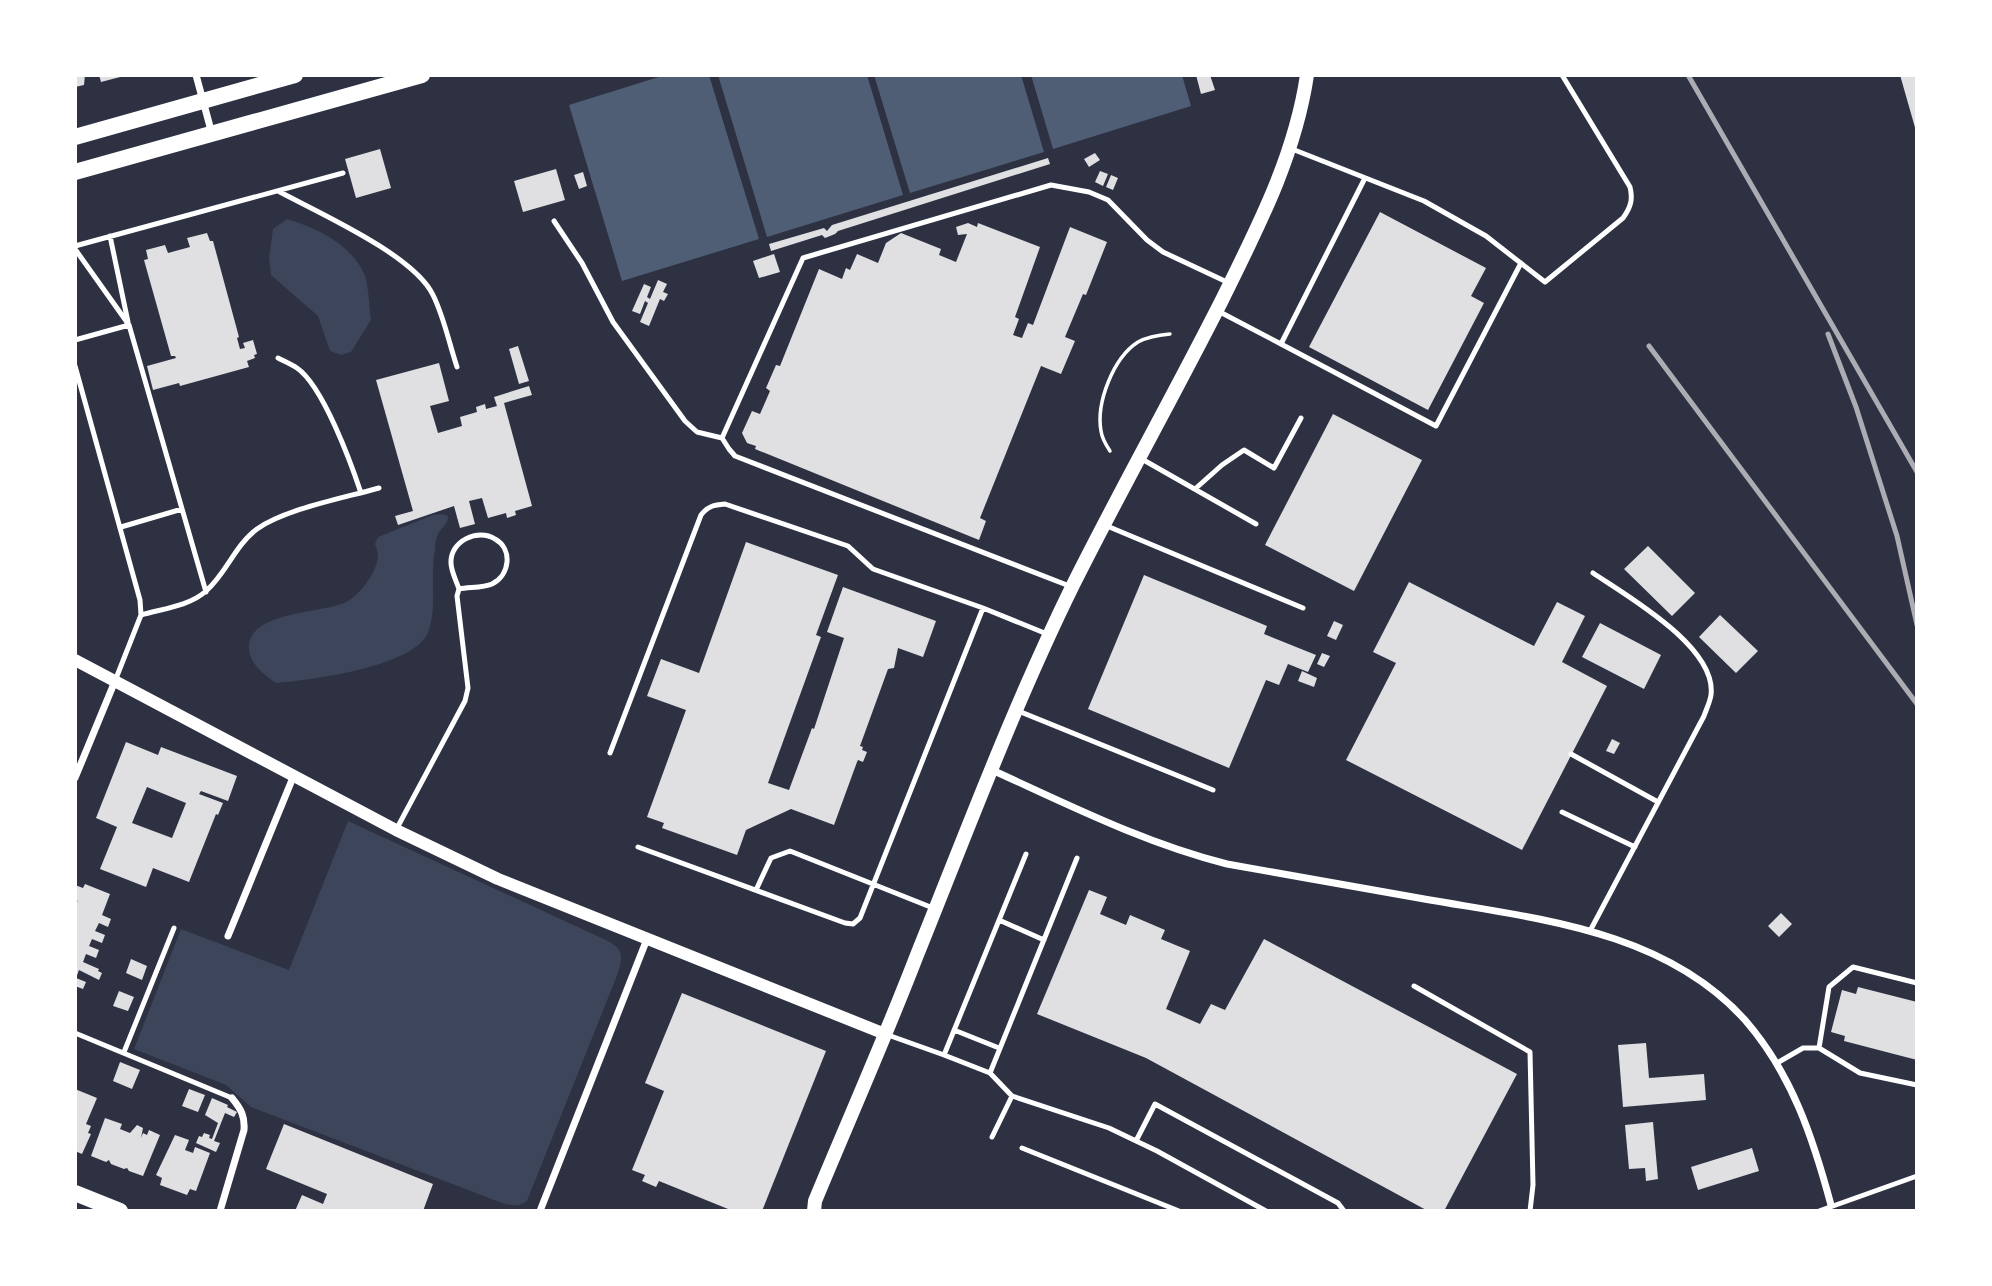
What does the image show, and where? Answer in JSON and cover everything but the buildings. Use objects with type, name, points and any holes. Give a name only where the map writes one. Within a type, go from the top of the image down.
[{"type":"main road","points":[[75,137],[295,75]]},
{"type":"main road","points":[[75,172],[422,75]]},
{"type":"main road","points":[[812,1208],[1016,710],[1050,635],[1104,524],[1270,203],[1290,148],[1307,75]]},
{"type":"main road","points":[[75,1193],[120,1211]]},
{"type":"street","points":[[196,75],[212,134]]},
{"type":"street","points":[[75,660],[396,830],[498,879],[885,1034]]},
{"type":"street","points":[[75,778],[115,681]]},
{"type":"street","points":[[992,770],[1133,835],[1184,853],[1227,864],[1541,919],[1639,947],[1715,991],[1745,1020],[1777,1063],[1800,1106],[1816,1150],[1831,1205]]},
{"type":"street","points":[[228,936],[294,775]]},
{"type":"street","points":[[540,1211],[647,939]]},
{"type":"street","points":[[220,1211],[244,1130],[245,1120],[232,1098]]},
{"type":"lane","points":[[1290,148],[1424,201],[1486,236],[1545,282],[1623,218],[1633,198],[1630,187],[1562,75]]},
{"type":"lane","points":[[128,325],[75,247],[343,173]]},
{"type":"lane","points":[[1280,344],[1365,178]]},
{"type":"lane","points":[[722,438],[803,258],[1051,185],[1090,192],[1108,200],[1147,240],[1163,252],[1230,284]]},
{"type":"lane","points":[[278,191],[407,264],[432,294],[457,367]]},
{"type":"lane","points":[[554,221],[582,263],[613,322],[636,357],[685,421],[697,432],[722,438],[735,456],[1072,587]]},
{"type":"lane","points":[[110,236],[128,325],[206,592]]},
{"type":"lane","points":[[1217,310],[1436,426],[1521,263]]},
{"type":"lane","points":[[75,340],[128,325]]},
{"type":"lane","points":[[278,358],[299,369],[309,380],[345,446],[361,493]]},
{"type":"lane","points":[[75,366],[140,600],[141,615],[115,681]]},
{"type":"lane","points":[[1195,489],[1244,450],[1274,468],[1301,418]]},
{"type":"lane","points":[[1140,458],[1256,524]]},
{"type":"lane","points":[[141,615],[190,601],[206,592],[239,547],[262,525],[379,488]]},
{"type":"lane","points":[[610,753],[701,516],[706,509],[715,505],[725,504],[848,547],[873,569],[1050,635]]},
{"type":"lane","points":[[121,527],[182,509]]},
{"type":"lane","points":[[1104,524],[1303,608]]},
{"type":"lane","points":[[396,830],[465,701],[468,688],[456,606],[460,589],[451,566],[452,553],[470,537],[483,535],[494,538],[504,546],[508,556],[507,566],[501,577],[492,584],[460,589]]},
{"type":"lane","points":[[1590,931],[1704,716],[1711,693],[1705,667],[1688,644],[1660,617],[1593,573]]},
{"type":"lane","points":[[638,847],[853,924],[860,918],[983,608]]},
{"type":"lane","points":[[1016,710],[1213,790]]},
{"type":"lane","points":[[1571,754],[1658,802]]},
{"type":"lane","points":[[1562,812],[1634,847]]},
{"type":"lane","points":[[756,890],[771,858],[790,851],[936,909]]},
{"type":"lane","points":[[944,1055],[1026,854]]},
{"type":"lane","points":[[990,1073],[1077,858]]},
{"type":"lane","points":[[999,920],[1044,940]]},
{"type":"lane","points":[[124,1052],[174,928]]},
{"type":"lane","points":[[1819,1048],[1829,987],[1853,967],[1917,983]]},
{"type":"lane","points":[[1414,986],[1530,1052],[1533,1185],[1530,1211]]},
{"type":"lane","points":[[954,1030],[999,1048]]},
{"type":"lane","points":[[75,1033],[232,1098]]},
{"type":"lane","points":[[885,1034],[990,1073],[1012,1096],[1109,1128],[1266,1211]]},
{"type":"lane","points":[[1777,1063],[1803,1048],[1819,1048],[1860,1073],[1917,1085]]},
{"type":"lane","points":[[992,1137],[1012,1096]]},
{"type":"lane","points":[[1136,1141],[1155,1104],[1338,1203],[1344,1211]]},
{"type":"lane","points":[[1022,1148],[1179,1211]]},
{"type":"lane","points":[[1819,1211],[1917,1176]]},
{"type":"path","points":[[1110,451],[1101,434],[1100,422],[1110,377],[1119,359],[1140,341],[1170,334]]},
{"type":"shaded area","points":[[665,75],[709,75],[759,239],[622,281],[569,105]]},
{"type":"shaded area","points":[[718,75],[867,75],[903,195],[767,237]]},
{"type":"shaded area","points":[[874,75],[1021,75],[1044,152],[910,193]]},
{"type":"shaded area","points":[[1031,75],[1182,75],[1191,106],[1053,149]]},
{"type":"shaded area","points":[[287,219],[333,239],[352,255],[365,276],[371,320],[351,352],[341,355],[330,351],[318,316],[271,275],[269,258],[273,229]]},
{"type":"shaded area","points":[[433,515],[448,516],[448,519],[436,542],[431,620],[429,630],[421,643],[385,662],[313,679],[276,683],[257,667],[249,644],[253,633],[262,625],[289,615],[350,600],[375,568],[378,555],[375,544],[378,537]]},
{"type":"shaded area","points":[[348,821],[606,940],[620,953],[618,973],[527,1201],[521,1204],[502,1203],[251,1107],[226,1085],[134,1049],[181,929],[289,970]]},
{"type":"railway","points":[[1688,75],[1917,472]]},
{"type":"railway","points":[[1828,334],[1856,407],[1897,536],[1917,625]]},
{"type":"railway","points":[[1649,346],[1917,704]]}]
